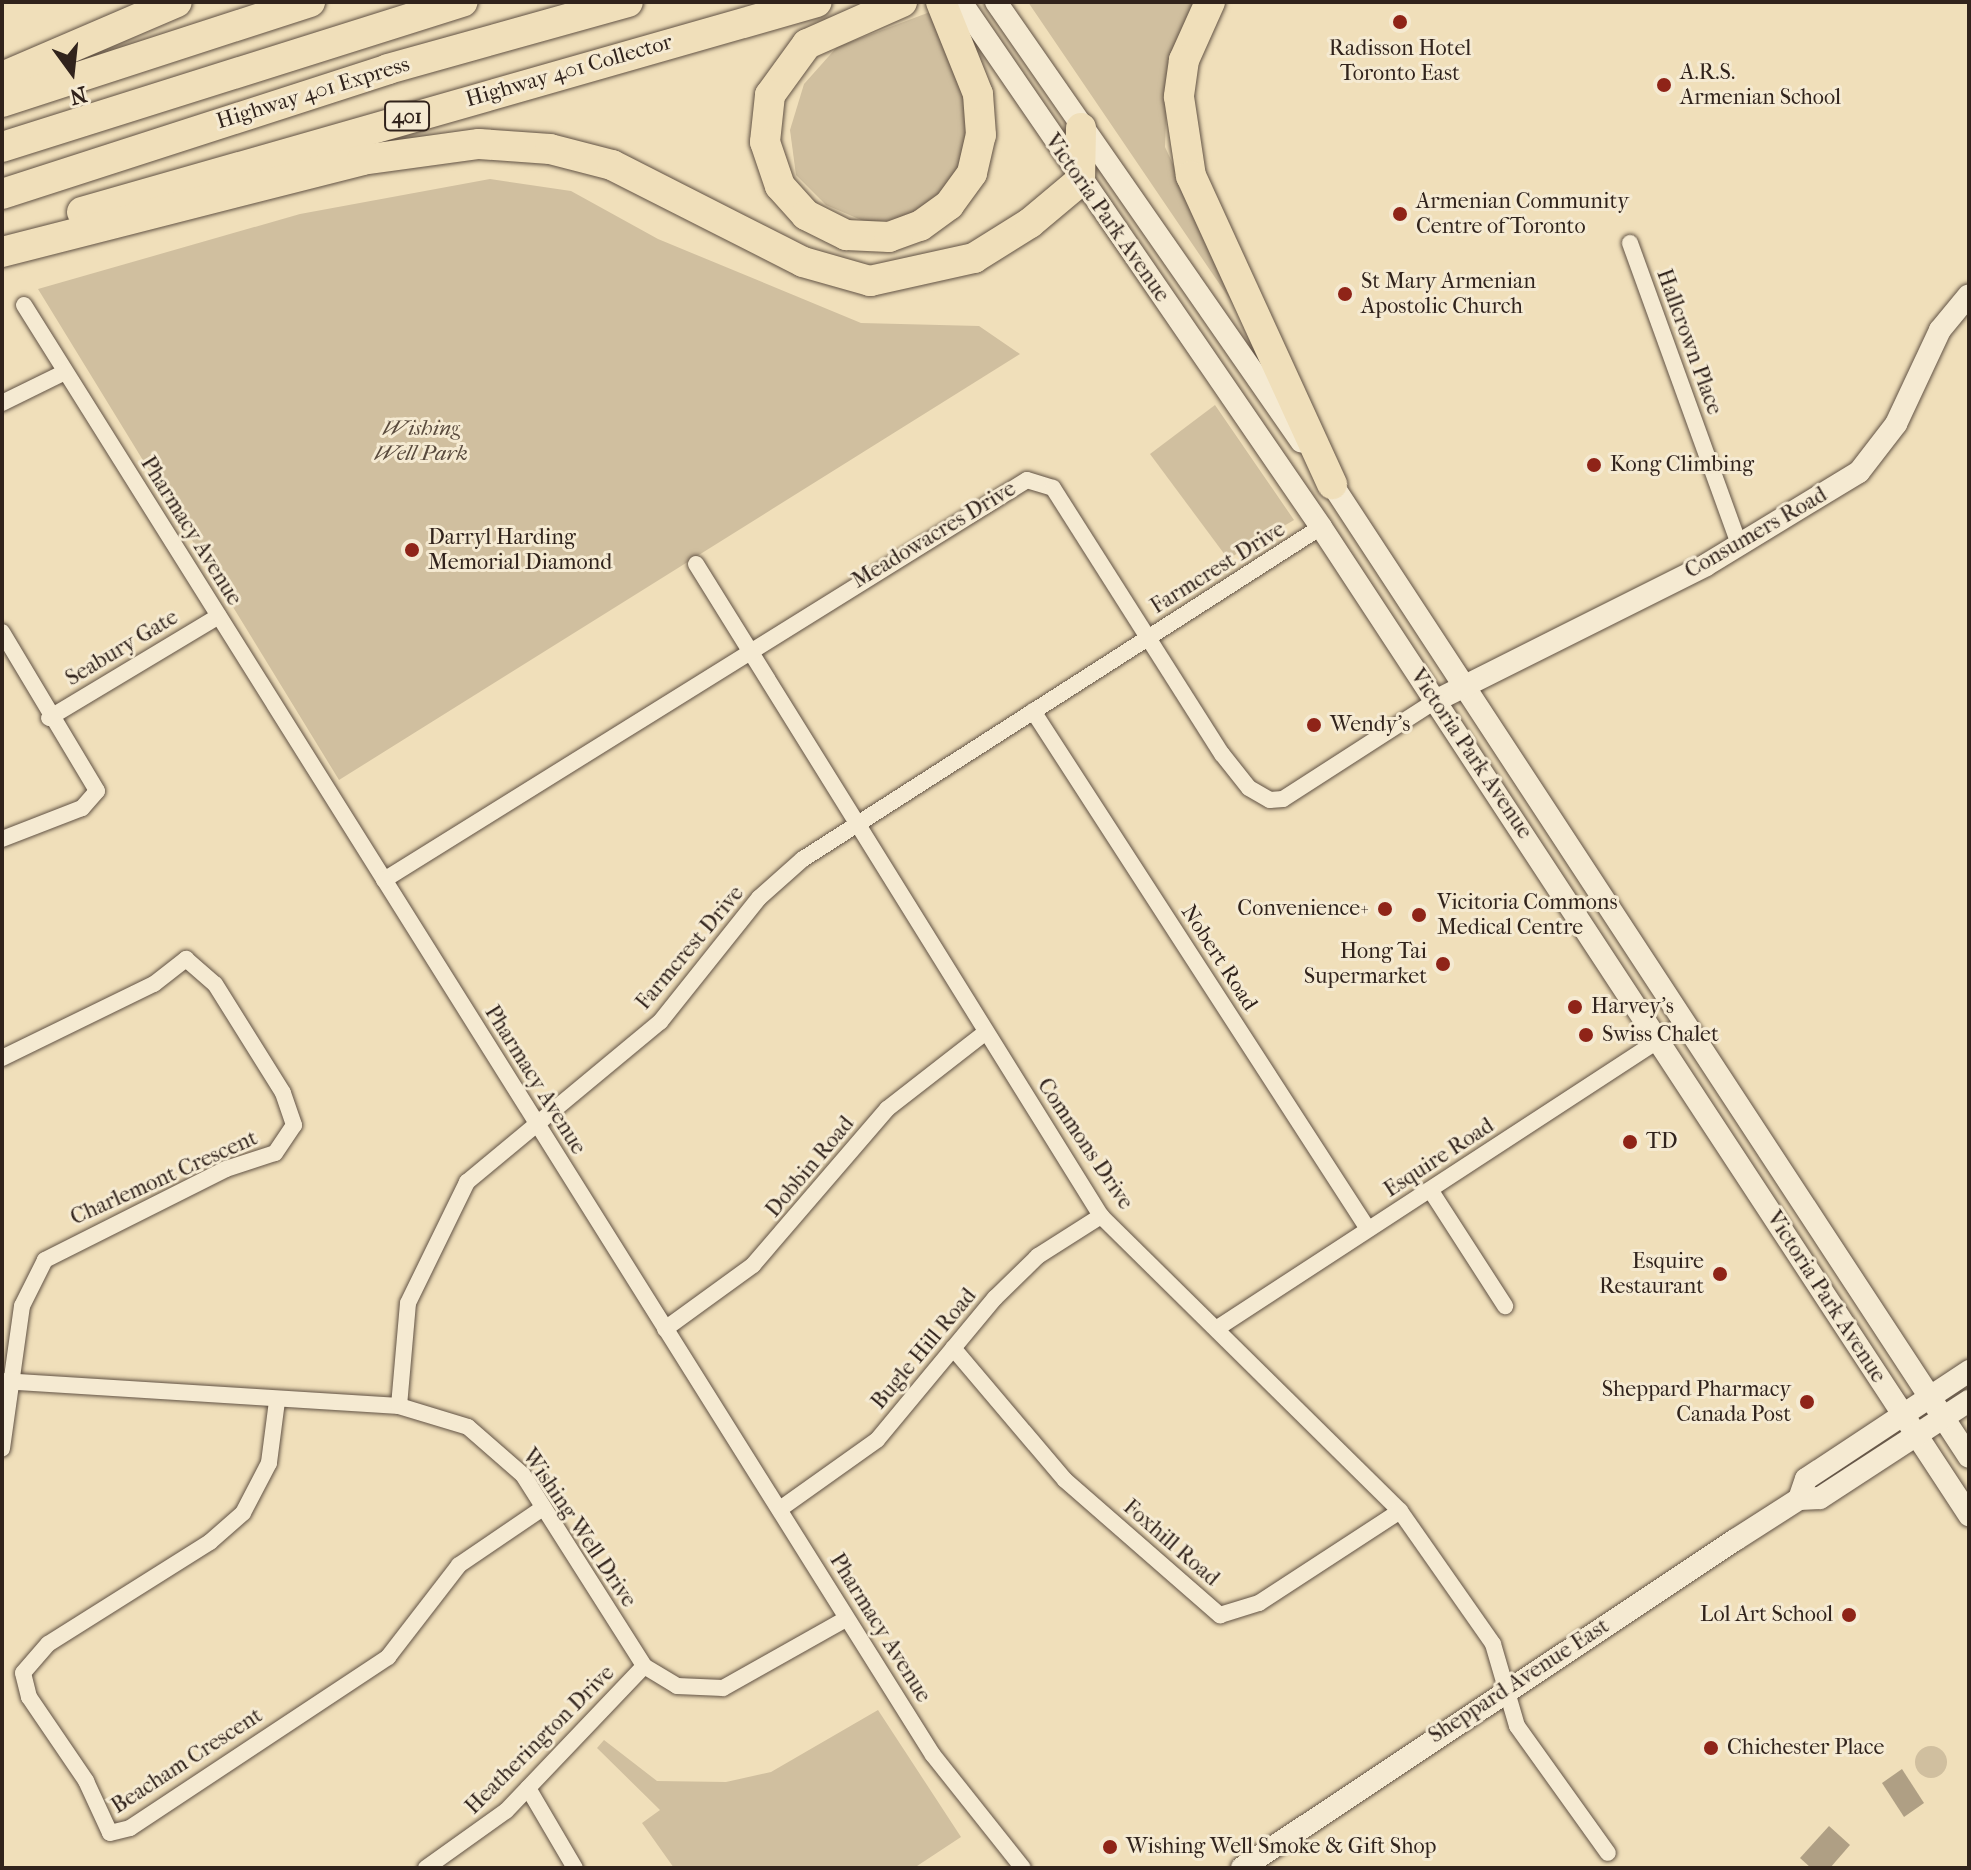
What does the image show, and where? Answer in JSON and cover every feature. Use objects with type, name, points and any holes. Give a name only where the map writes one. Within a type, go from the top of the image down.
[{"type":"highway","points":[[2,77],[177,2]]},
{"type":"highway","points":[[2,102],[310,2]]},
{"type":"highway","name":"Highway 401 Express","points":[[2,147],[463,2]]},
{"type":"highway","name":"Highway 401 Express","points":[[2,194],[361,78],[628,2]]},
{"type":"highway","name":"Highway 401 Collector","points":[[2,245],[218,169],[817,2]]},
{"type":"highway","points":[[902,2],[807,44],[770,95],[765,142],[774,174],[820,225],[858,237],[889,237],[920,226],[961,190],[978,155],[981,115],[964,20],[941,2]]},
{"type":"highway","points":[[1210,2],[1184,60],[1179,97],[1191,176],[1332,484]]},
{"type":"highway","points":[[2,252],[362,160],[479,144],[550,149],[612,165],[803,262],[870,281],[974,258],[1080,181],[1081,128]]},
{"type":"main road","name":"Victoria Park Avenue","points":[[999,8],[1332,484],[1682,1025],[1969,1457]]},
{"type":"main road","name":"Victoria Park Avenue","points":[[964,20],[1321,527],[1969,1515]]},
{"type":"main road","name":"Consumers Road","points":[[1464,684],[1740,547],[1859,472],[1896,424],[1940,330],[1969,295]]},
{"type":"main road","name":"Meadowacres Drive","points":[[1435,701],[1464,684]]},
{"type":"main road","name":"Sheppard Avenue East","points":[[1799,1499],[1806,1479],[1969,1371]]},
{"type":"main road","name":"Sheppard Avenue East","points":[[1242,1868],[1502,1690],[1799,1499],[1820,1498],[1969,1401]]},
{"type":"street","name":"Hallcrown Place","points":[[1630,243],[1740,547]]},
{"type":"street","name":"Pharmacy Avenue","points":[[24,305],[846,1619],[933,1755],[1023,1868]]},
{"type":"street","points":[[2,403],[65,372]]},
{"type":"street","name":"Meadowacres Drive","points":[[384,880],[749,649],[1027,480],[1053,488],[1222,754],[1249,788],[1270,800],[1283,799],[1435,701]]},
{"type":"street","name":"Farmcrest Drive","points":[[399,1406],[405,1318],[419,1273],[467,1182],[660,1022],[759,898],[858,822],[1321,527]]},
{"type":"street","name":"Commons Drive","points":[[696,564],[1101,1216],[1219,1327],[1400,1511],[1493,1644],[1502,1690]]},
{"type":"street","name":"Seabury Gate","points":[[49,718],[219,616]]},
{"type":"street","points":[[2,632],[49,718],[89,767],[97,791],[82,808],[2,839]]},
{"type":"street","name":"Nobert Road","points":[[1033,711],[1368,1229]]},
{"type":"street","name":"Charlemont Crescent","points":[[2,1058],[154,984],[186,959],[215,984],[293,1116],[292,1137],[275,1153],[226,1169],[45,1260],[26,1287],[8,1382]]},
{"type":"street","name":"Esquire Road","points":[[1219,1327],[1682,1025]]},
{"type":"street","name":"Dobbin Road","points":[[665,1329],[753,1265],[887,1109],[986,1032]]},
{"type":"street","points":[[1431,1191],[1505,1306]]},
{"type":"street","name":"Bugle Hill Road","points":[[780,1509],[877,1440],[953,1348],[1038,1256],[1101,1216]]},
{"type":"street","name":"Foxhill Road","points":[[953,1348],[1065,1480],[1220,1615],[1259,1603],[1400,1511]]},
{"type":"street","points":[[2,1449],[8,1382]]},
{"type":"street","name":"Wishing Well Drive","points":[[8,1382],[277,1401],[399,1406],[435,1413],[495,1445],[543,1508],[644,1666],[677,1686],[723,1688],[846,1619]]},
{"type":"street","name":"Beacham Crescent","points":[[277,1401],[269,1463],[243,1513],[210,1542],[48,1644],[23,1673],[29,1697],[86,1781],[110,1833],[130,1828],[388,1657],[459,1565],[543,1508]]},
{"type":"street","name":"Heatherington Drive","points":[[426,1868],[528,1788],[644,1666]]},
{"type":"street","points":[[1502,1690],[1517,1726],[1608,1853]]},
{"type":"street","points":[[528,1788],[575,1868]]},
{"type":"green space","points":[[1028,2],[1196,2],[1167,94],[1165,147],[1248,326]]},
{"type":"green space","points":[[930,12],[970,86],[973,146],[922,218],[866,222],[826,205],[796,175],[790,130],[804,84],[837,47]]},
{"type":"green space","name":"Wishing Well Park","points":[[490,179],[571,191],[658,239],[861,323],[979,326],[1020,354],[339,780],[38,289],[300,214]]},
{"type":"green space","points":[[1215,405],[1294,520],[1228,559],[1150,454]]},
{"type":"green space","points":[[878,1710],[961,1837],[914,1868],[674,1868],[642,1823],[660,1810],[597,1748],[604,1740],[657,1781],[726,1782],[771,1772]]},
{"type":"green space","points":[[1931,1746],[1942,1751],[1947,1762],[1942,1773],[1931,1778],[1920,1773],[1915,1762],[1920,1751]]},
{"type":"shaded area","points":[[1902,1769],[1924,1803],[1904,1817],[1882,1783]]},
{"type":"shaded area","points":[[1829,1826],[1850,1845],[1830,1868],[1811,1868],[1800,1858]]},
{"type":"place","name":"Radisson Hotel Toronto East","points":[[1400,22]]},
{"type":"place","name":"A.R.S. Armenian School","points":[[1664,85]]},
{"type":"place","name":"Armenian Community Centre of Toronto","points":[[1400,214]]},
{"type":"place","name":"St Mary Armenian Apostolic Church","points":[[1345,294]]},
{"type":"place","name":"Kong Climbing","points":[[1594,465]]},
{"type":"place","name":"Darryl Harding Memorial Diamond","points":[[412,550]]},
{"type":"place","name":"Wendy's","points":[[1314,725]]},
{"type":"place","name":"Convenience+","points":[[1385,909]]},
{"type":"place","name":"Vicitoria Commons Medical Centre","points":[[1419,915]]},
{"type":"place","name":"Hong Tai Supermarket","points":[[1443,964]]},
{"type":"place","name":"Harvey's","points":[[1575,1007]]},
{"type":"place","name":"Swiss Chalet","points":[[1586,1035]]},
{"type":"place","name":"TD","points":[[1630,1142]]},
{"type":"place","name":"Esquire Restaurant","points":[[1720,1274]]},
{"type":"place","name":"Sheppard Pharmacy Canada Post","points":[[1807,1402]]},
{"type":"place","name":"Lol Art School","points":[[1849,1615]]},
{"type":"place","name":"Chichester Place","points":[[1711,1748]]},
{"type":"place","name":"Wishing Well Smoke & Gift Shop","points":[[1110,1847]]}]
